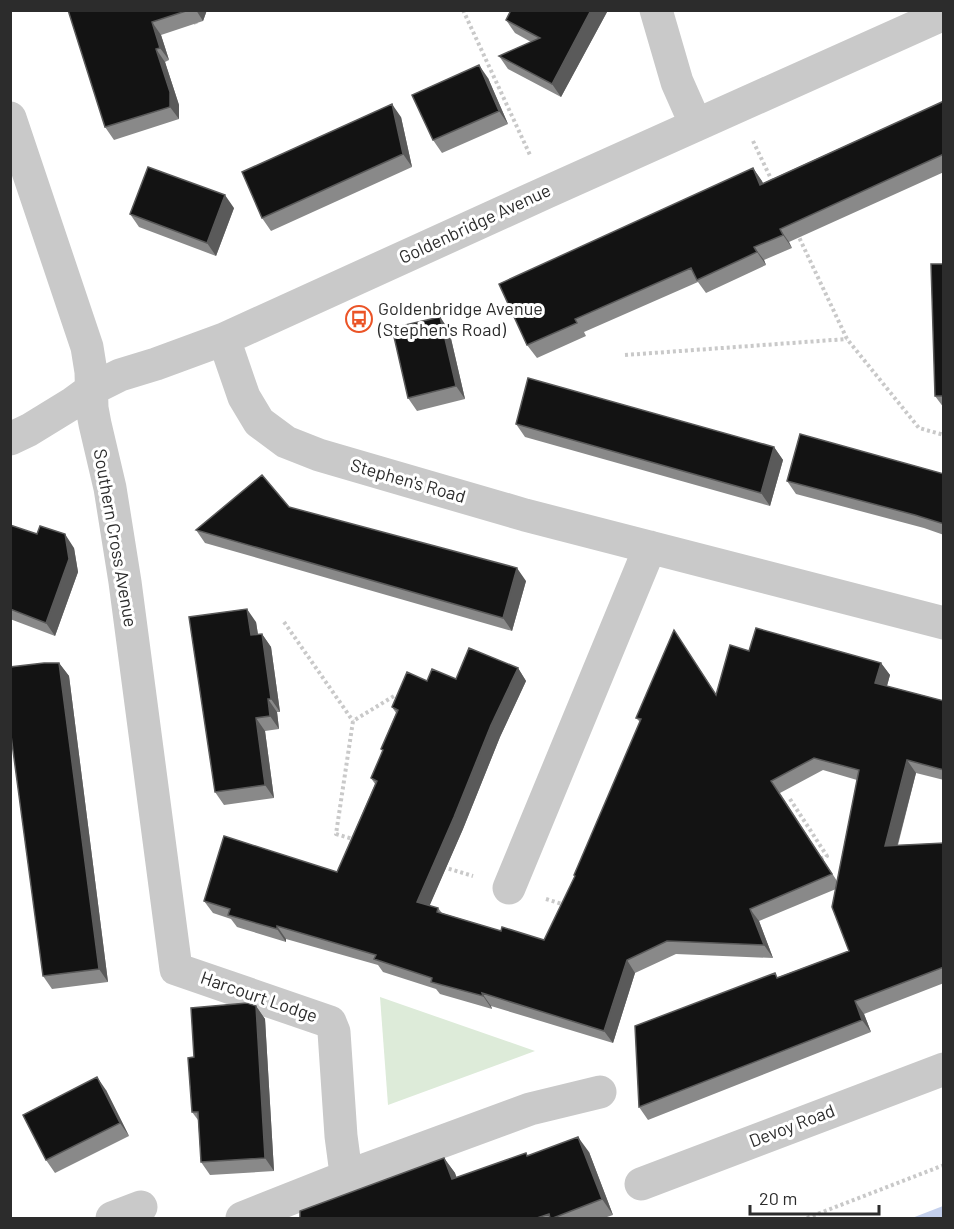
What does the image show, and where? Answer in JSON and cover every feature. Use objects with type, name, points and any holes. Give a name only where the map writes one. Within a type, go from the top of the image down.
[{"type":"street","points":[[656,10],[677,82],[696,125]]},
{"type":"street","name":"Goldenbridge Avenue","points":[[10,439],[29,430],[92,389],[120,375],[224,339],[944,14]]},
{"type":"street","name":"Southern Cross Avenue","points":[[10,118],[87,347],[92,408],[110,488],[125,582],[176,969]]},
{"type":"street","name":"Stephen's Road","points":[[224,339],[244,397],[259,422],[286,442],[319,455],[479,502],[944,623]]},
{"type":"street","points":[[509,888],[650,547]]},
{"type":"street","name":"Harcourt Lodge","points":[[176,969],[330,1022],[334,1032],[341,1136],[348,1176]]},
{"type":"street","name":"Devoy Road","points":[[641,1184],[944,1069]]},
{"type":"street","points":[[242,1218],[530,1109],[600,1092]]},
{"type":"path","points":[[191,10],[197,27]]},
{"type":"path","points":[[463,10],[547,192]]},
{"type":"path","points":[[736,106],[776,191]]},
{"type":"path","points":[[796,233],[847,339],[920,428],[944,435]]},
{"type":"path","points":[[625,355],[847,339]]},
{"type":"path","points":[[284,622],[353,721],[336,834],[358,840]]},
{"type":"path","points":[[353,721],[394,696]]},
{"type":"path","points":[[790,799],[827,856],[816,861]]},
{"type":"path","points":[[433,864],[574,908]]},
{"type":"path","points":[[807,1218],[944,1165]]},
{"type":"green space","points":[[380,997],[535,1051],[388,1105]]},
{"type":"water","points":[[943,1206],[943,1218],[912,1218]]},
{"type":"building","points":[[68,10],[189,10],[152,22],[160,48],[156,49],[170,92],[170,107],[105,127]]},
{"type":"building","points":[[511,10],[591,10],[552,84],[499,56],[540,38],[506,20]]},
{"type":"building","points":[[479,65],[499,111],[433,140],[412,95]]},
{"type":"building","points":[[944,101],[944,154],[780,229],[783,235],[754,247],[757,252],[697,280],[691,268],[575,319],[577,323],[527,345],[499,284],[753,168],[760,185]]},
{"type":"building","points":[[392,104],[403,154],[262,218],[242,172]]},
{"type":"building","points":[[148,167],[225,195],[207,243],[130,214]]},
{"type":"building","points":[[931,264],[944,264],[944,396],[935,396]]},
{"type":"building","points":[[440,317],[456,386],[408,398],[392,328]]},
{"type":"building","points":[[528,378],[774,447],[761,493],[516,424]]},
{"type":"building","points":[[800,434],[944,474],[944,524],[787,481]]},
{"type":"building","points":[[262,475],[289,507],[517,568],[503,618],[196,530]]},
{"type":"building","points":[[10,525],[37,534],[40,526],[65,534],[69,559],[46,623],[10,609]]},
{"type":"building","points":[[247,609],[251,635],[262,634],[271,699],[268,699],[270,716],[256,718],[265,785],[215,792],[189,617]]},
{"type":"building","points":[[756,628],[881,663],[875,683],[944,701],[944,770],[907,760],[885,846],[944,843],[944,967],[855,1001],[862,1020],[639,1107],[635,1026],[775,973],[777,978],[849,951],[832,907],[859,770],[814,758],[771,781],[832,874],[750,909],[764,945],[667,941],[627,960],[604,1031],[482,993],[483,996],[431,982],[432,978],[374,959],[376,955],[277,926],[277,929],[228,915],[230,909],[204,901],[224,836],[337,872],[377,781],[371,778],[398,710],[392,707],[407,672],[427,681],[432,669],[456,679],[469,648],[518,668],[491,725],[417,902],[438,908],[437,912],[501,931],[502,927],[544,940],[575,876],[641,719],[636,718],[674,630],[716,695],[730,645],[749,651]]},
{"type":"building","points":[[59,663],[99,969],[43,976],[10,728],[10,667]]},
{"type":"building","points":[[247,1003],[256,1006],[265,1158],[201,1162],[198,1112],[192,1112],[188,1058],[194,1057],[191,1008]]},
{"type":"building","points":[[97,1077],[120,1123],[46,1160],[23,1115]]},
{"type":"building","points":[[578,1137],[602,1199],[553,1218],[550,1218],[549,1214],[537,1218],[300,1218],[300,1211],[444,1158],[452,1179],[526,1153],[527,1156]]},
{"type":"place","name":"Goldenbridge Avenue (Stephen's Road)","points":[[359,319]]}]
